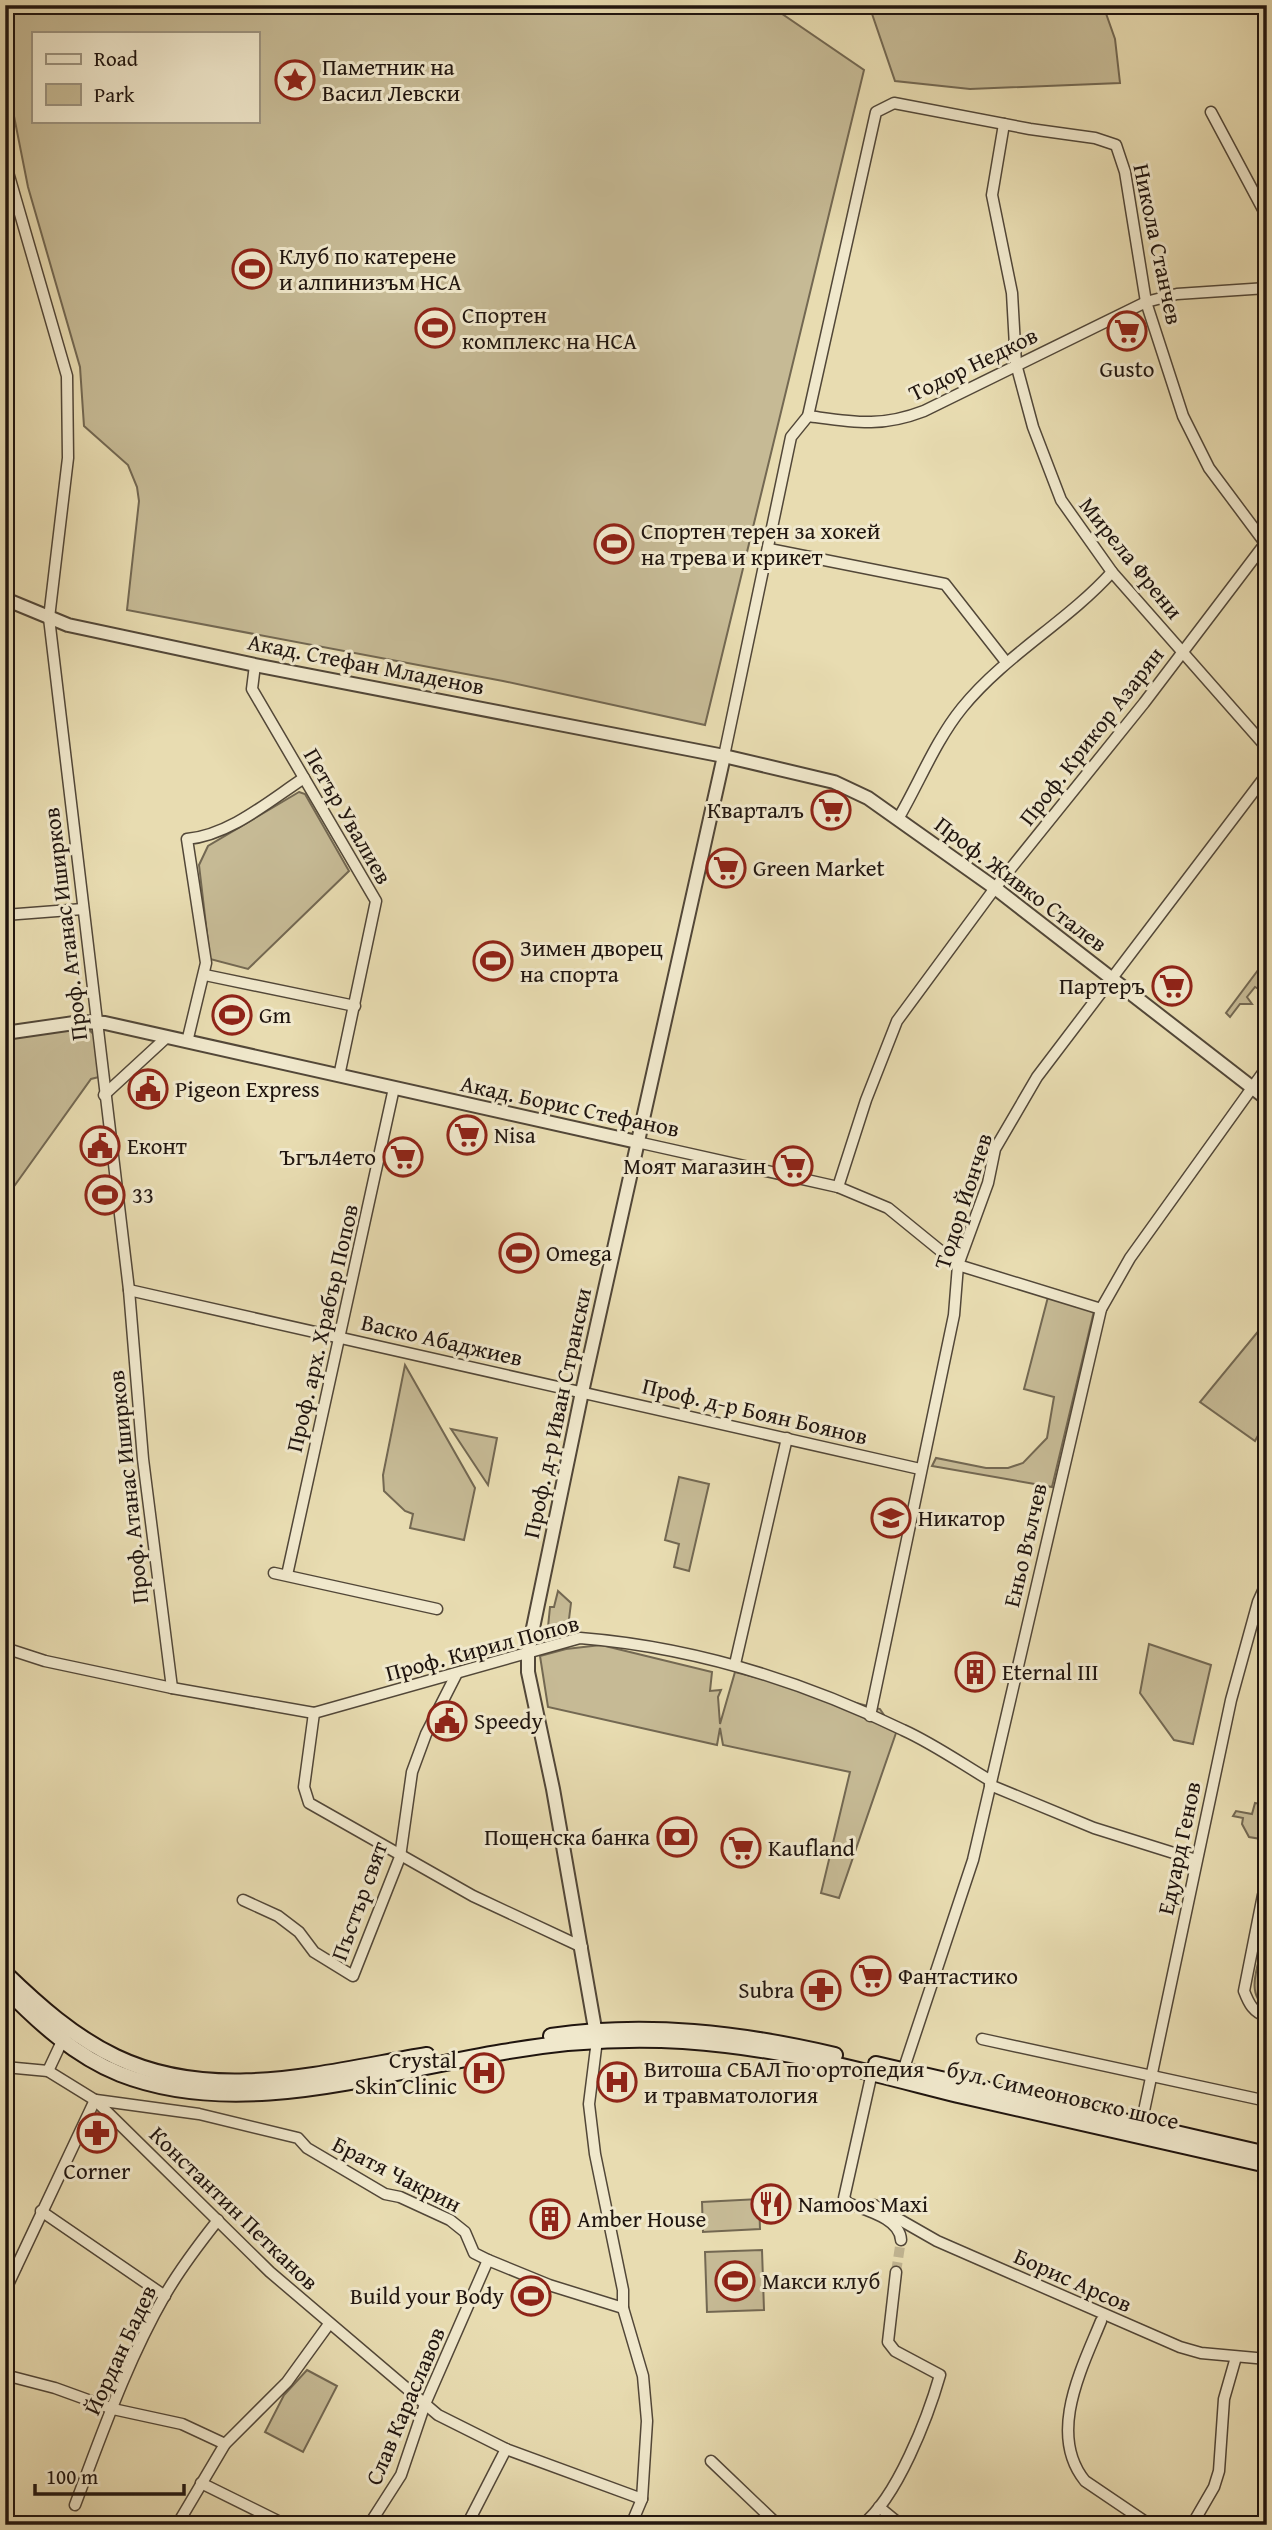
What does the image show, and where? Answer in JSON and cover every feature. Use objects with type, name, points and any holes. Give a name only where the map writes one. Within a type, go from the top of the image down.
[{"type":"main road","name":"бул. Симеоновско шосе","points":[[5,1973],[65,2034],[107,2068],[141,2081],[189,2091],[232,2094],[290,2090],[597,2035],[728,2045],[872,2069],[1267,2165]]},
{"type":"main road","name":"бул. Симеоновско шосе","points":[[5,1988],[41,2025],[65,2034]]},
{"type":"main road","name":"бул. Симеоновско шосе","points":[[872,2069],[904,2071],[1267,2154]]},
{"type":"street","points":[[724,756],[791,438],[808,416],[876,112],[894,103],[1004,124]]},
{"type":"street","points":[[1211,112],[1267,216]]},
{"type":"street","name":"Никола Станчев","points":[[1004,124],[1095,138],[1116,145],[1125,172],[1146,302],[1183,416],[1209,468],[1266,542]]},
{"type":"street","name":"Мирела Френи","points":[[1004,124],[992,195],[1012,293],[1016,364],[1033,427],[1061,500],[1112,572],[1267,748]]},
{"type":"street","name":"Проф. Атанас Иширков","points":[[5,162],[67,376],[68,458],[49,618],[129,1290],[144,1472],[172,1688]]},
{"type":"street","name":"Тодор Недков","points":[[808,416],[866,424],[895,421],[924,411],[1146,302],[1200,291],[1267,288]]},
{"type":"street","name":"Проф. Крикор Азарян","points":[[838,1187],[866,1100],[897,1021],[995,888],[1183,652],[1266,542]]},
{"type":"street","points":[[769,549],[945,584],[1006,662]]},
{"type":"street","points":[[898,819],[961,709],[1006,662],[1024,652],[1112,572]]},
{"type":"street","name":"Акад. Стефан Младенов","points":[[5,599],[49,618],[256,665],[724,756]]},
{"type":"street","name":"Петър Увалиев","points":[[256,665],[252,689],[376,901],[339,1076]]},
{"type":"street","name":"Проф. Живко Сталев","points":[[724,756],[834,782],[868,797],[995,888],[1267,1099]]},
{"type":"street","name":"Проф. д-р Иван Странски","points":[[597,2035],[528,1672],[528,1652],[582,1392],[724,756]]},
{"type":"street","name":"Тодор Йончев","points":[[870,1716],[954,1315],[958,1265],[988,1183],[995,1149],[1037,1077],[1267,774]]},
{"type":"street","points":[[187,1042],[206,963],[187,839],[201,838],[240,820],[304,778]]},
{"type":"street","points":[[5,915],[83,909]]},
{"type":"street","points":[[205,975],[355,1006]]},
{"type":"street","name":"Акад. Борис Стефанов","points":[[5,1033],[96,1023],[838,1187],[887,1208],[958,1265],[1101,1309]]},
{"type":"street","points":[[104,1095],[167,1037]]},
{"type":"street","name":"Еньо Вълчев","points":[[904,2071],[973,1860],[1101,1309],[1130,1258],[1267,1067]]},
{"type":"street","name":"Проф. арх. Храбър Попов","points":[[287,1575],[394,1088]]},
{"type":"street","name":"Васко Абаджиев","points":[[129,1290],[582,1392]]},
{"type":"street","name":"Проф. д-р Боян Боянов","points":[[582,1392],[920,1469]]},
{"type":"street","points":[[735,1664],[787,1438]]},
{"type":"street","points":[[274,1573],[437,1609]]},
{"type":"street","name":"Едуард Генов","points":[[1141,2125],[1230,1700],[1258,1602],[1267,1582]]},
{"type":"street","name":"Проф. Кирил Попов","points":[[5,1648],[45,1661],[172,1688],[314,1713],[580,1638],[620,1641],[735,1664],[906,1731],[991,1783],[1094,1828],[1196,1860]]},
{"type":"street","name":"Пъстър свят","points":[[243,1900],[278,1916],[299,1932],[314,1952],[353,1976],[400,1857],[412,1772],[426,1734],[457,1673]]},
{"type":"street","points":[[314,1713],[304,1796],[316,1809],[400,1857],[582,1947]]},
{"type":"street","points":[[1263,1895],[1244,1991],[1257,2013],[1267,2017]]},
{"type":"street","points":[[48,2071],[65,2034]]},
{"type":"street","points":[[597,2035],[589,2087],[591,2125],[623,2299],[646,2392],[648,2448],[642,2499],[631,2525]]},
{"type":"street","points":[[982,2039],[1267,2101]]},
{"type":"street","points":[[5,2067],[48,2071],[95,2100],[41,2211],[11,2265],[5,2291]]},
{"type":"street","points":[[872,2069],[844,2198],[848,2203],[887,2220],[898,2230],[901,2240]]},
{"type":"street","name":"Братя Чакрин","points":[[95,2100],[199,2113],[298,2138],[307,2148],[385,2194],[400,2197],[450,2220],[465,2232],[474,2253],[488,2260],[549,2285],[623,2299]]},
{"type":"street","name":"Константин Петканов","points":[[95,2100],[329,2324],[425,2404],[459,2427],[506,2449],[642,2499]]},
{"type":"street","name":"Борис Арсов","points":[[874,2205],[937,2241],[1160,2339],[1201,2353],[1267,2359]]},
{"type":"street","points":[[41,2211],[165,2296]]},
{"type":"street","name":"Йордан Бадев","points":[[75,2505],[113,2409],[165,2296],[218,2220]]},
{"type":"street","name":"Слав Караславов","points":[[369,2525],[401,2475],[425,2404],[488,2260]]},
{"type":"street","points":[[862,2525],[879,2507],[925,2423],[940,2375],[890,2347],[888,2334],[896,2272]]},
{"type":"street","points":[[1101,2321],[1079,2375],[1068,2421],[1070,2449],[1078,2472],[1094,2489],[1150,2525]]},
{"type":"street","points":[[177,2525],[225,2444],[287,2382],[329,2324]]},
{"type":"street","points":[[1192,2525],[1209,2499],[1216,2479],[1224,2399],[1236,2357]]},
{"type":"street","points":[[5,2375],[55,2388],[113,2409],[182,2424],[225,2444]]},
{"type":"street","points":[[467,2525],[506,2449]]},
{"type":"street","points":[[711,2461],[778,2525]]},
{"type":"street","points":[[201,2483],[286,2525]]},
{"type":"street","points":[[879,2507],[901,2525]]},
{"type":"green space","name":"Спортен комплекс на НСА","points":[[16,5],[769,5],[864,70],[705,725],[503,681],[127,610],[139,501],[137,487],[128,465],[84,426],[80,367],[28,187],[10,96],[9,34]]},
{"type":"green space","points":[[869,5],[1103,5],[1115,39],[1120,83],[970,89],[895,81]]},
{"type":"green space","points":[[299,792],[305,794],[349,871],[248,969],[210,959],[199,865],[208,846]]},
{"type":"green space","points":[[1267,958],[1264,973],[1266,984],[1262,991],[1255,987],[1247,997],[1252,1004],[1240,1004],[1230,1017],[1226,1013]]},
{"type":"green space","points":[[88,1029],[99,1039],[103,1076],[91,1079],[5,1199],[5,1039]]},
{"type":"green space","points":[[1048,1297],[1094,1311],[1052,1487],[932,1466],[936,1458],[986,1468],[1008,1468],[1023,1463],[1047,1438],[1054,1397],[1024,1389]]},
{"type":"green space","points":[[1265,1323],[1267,1419],[1255,1441],[1200,1402]]},
{"type":"green space","points":[[405,1365],[475,1488],[464,1540],[410,1528],[413,1514],[405,1511],[384,1491],[383,1475]]},
{"type":"green space","points":[[451,1429],[497,1438],[488,1485]]},
{"type":"green space","points":[[679,1477],[709,1484],[689,1571],[674,1567],[679,1544],[665,1540]]},
{"type":"green space","points":[[558,1591],[571,1603],[567,1635],[547,1637],[550,1607],[554,1607]]},
{"type":"green space","points":[[1149,1644],[1211,1665],[1193,1744],[1174,1740],[1140,1693]]},
{"type":"green space","points":[[601,1645],[712,1672],[710,1691],[721,1690],[718,1697],[720,1724],[735,1672],[880,1709],[896,1733],[839,1898],[821,1893],[850,1772],[723,1745],[720,1728],[717,1745],[548,1707],[540,1656],[566,1649]]},
{"type":"green space","points":[[1255,1803],[1267,1805],[1267,1840],[1249,1837],[1242,1824],[1243,1818],[1233,1816],[1236,1811],[1252,1814]]},
{"type":"green space","points":[[1263,1944],[1267,1945],[1267,2007],[1260,2002],[1255,1987],[1256,1970]]},
{"type":"green space","points":[[759,2199],[760,2229],[703,2232],[702,2202]]},
{"type":"green space","name":"Макси клуб","points":[[762,2250],[764,2310],[707,2312],[705,2252]]},
{"type":"green space","points":[[307,2370],[337,2386],[303,2452],[265,2432],[284,2395]]},
{"type":"tunnel","points":[[896,2272],[901,2240]]},
{"type":"place","name":"Паметник на Васил Левски","points":[[295,80]]},
{"type":"place","name":"Клуб по катерене и алпинизъм НСА","points":[[252,269]]},
{"type":"place","name":"Спортен комплекс на НСА","points":[[435,328]]},
{"type":"place","name":"Gusto","points":[[1127,331]]},
{"type":"place","name":"Спортен терен за хокей на трева и крикет","points":[[614,544]]},
{"type":"place","name":"Кварталъ","points":[[831,810]]},
{"type":"place","name":"Green Market","points":[[726,868]]},
{"type":"place","name":"Зимен дворец на спорта","points":[[493,961]]},
{"type":"place","name":"Партеръ","points":[[1172,986]]},
{"type":"place","name":"Gm","points":[[232,1015]]},
{"type":"place","name":"Pigeon Express","points":[[148,1089]]},
{"type":"place","name":"Nisa","points":[[467,1135]]},
{"type":"place","name":"Еконт","points":[[100,1146]]},
{"type":"place","name":"Ъгъл4ето","points":[[403,1157]]},
{"type":"place","name":"Моят магазин","points":[[793,1166]]},
{"type":"place","name":"33","points":[[105,1195]]},
{"type":"place","name":"Omega","points":[[519,1253]]},
{"type":"place","name":"Никатор","points":[[891,1518]]},
{"type":"place","name":"Eternal III","points":[[975,1672]]},
{"type":"place","name":"Speedy","points":[[447,1721]]},
{"type":"place","name":"Пощенска банка","points":[[677,1837]]},
{"type":"place","name":"Kaufland","points":[[741,1848]]},
{"type":"place","name":"Фантастико","points":[[871,1976]]},
{"type":"place","name":"Subra","points":[[821,1990]]},
{"type":"place","name":"Crystal Skin Clinic","points":[[484,2073]]},
{"type":"place","name":"Витоша СБАЛ по ортопедия и травматология","points":[[617,2082]]},
{"type":"place","name":"Corner","points":[[97,2133]]},
{"type":"place","name":"Namoos Maxi","points":[[771,2204]]},
{"type":"place","name":"Amber House","points":[[550,2219]]},
{"type":"place","name":"Макси клуб","points":[[735,2281]]},
{"type":"place","name":"Build your Body","points":[[531,2296]]}]
